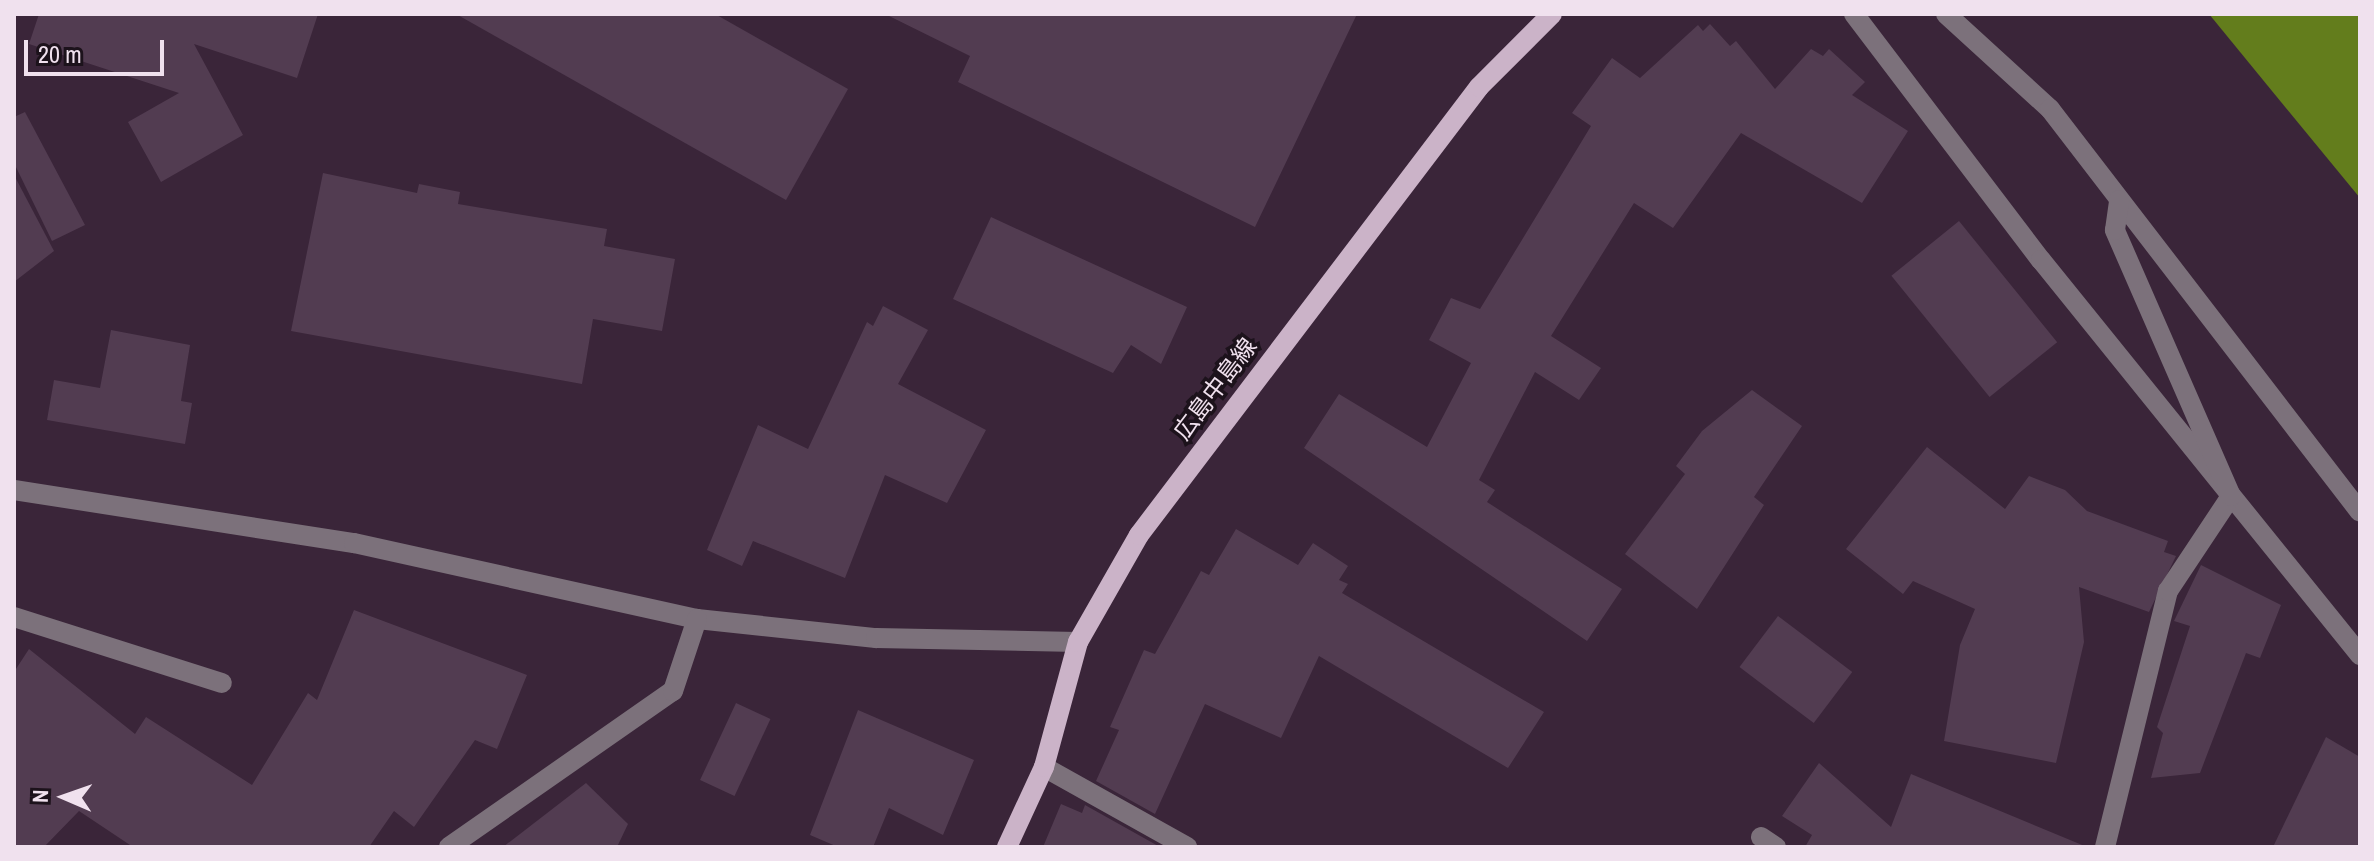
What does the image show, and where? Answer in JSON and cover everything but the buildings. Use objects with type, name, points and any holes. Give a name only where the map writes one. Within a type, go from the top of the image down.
[{"type":"main road","name":"広島中島線","points":[[1007,847],[1044,767],[1078,642],[1139,535],[1359,240],[1479,87],[1552,14]]},
{"type":"street","points":[[1854,14],[2231,496],[2360,655]]},
{"type":"street","points":[[1946,14],[2050,109],[2360,512]]},
{"type":"street","points":[[2119,200],[2115,230],[2231,496]]},
{"type":"street","points":[[14,490],[354,543],[697,619],[876,638],[1078,642]]},
{"type":"street","points":[[2105,847],[2168,591],[2231,496]]},
{"type":"street","points":[[14,617],[222,683]]},
{"type":"street","points":[[449,847],[673,691],[697,619]]},
{"type":"street","points":[[1044,767],[1187,847]]},
{"type":"shaded area","points":[[2209,14],[2360,14],[2360,198],[2272,91]]}]
